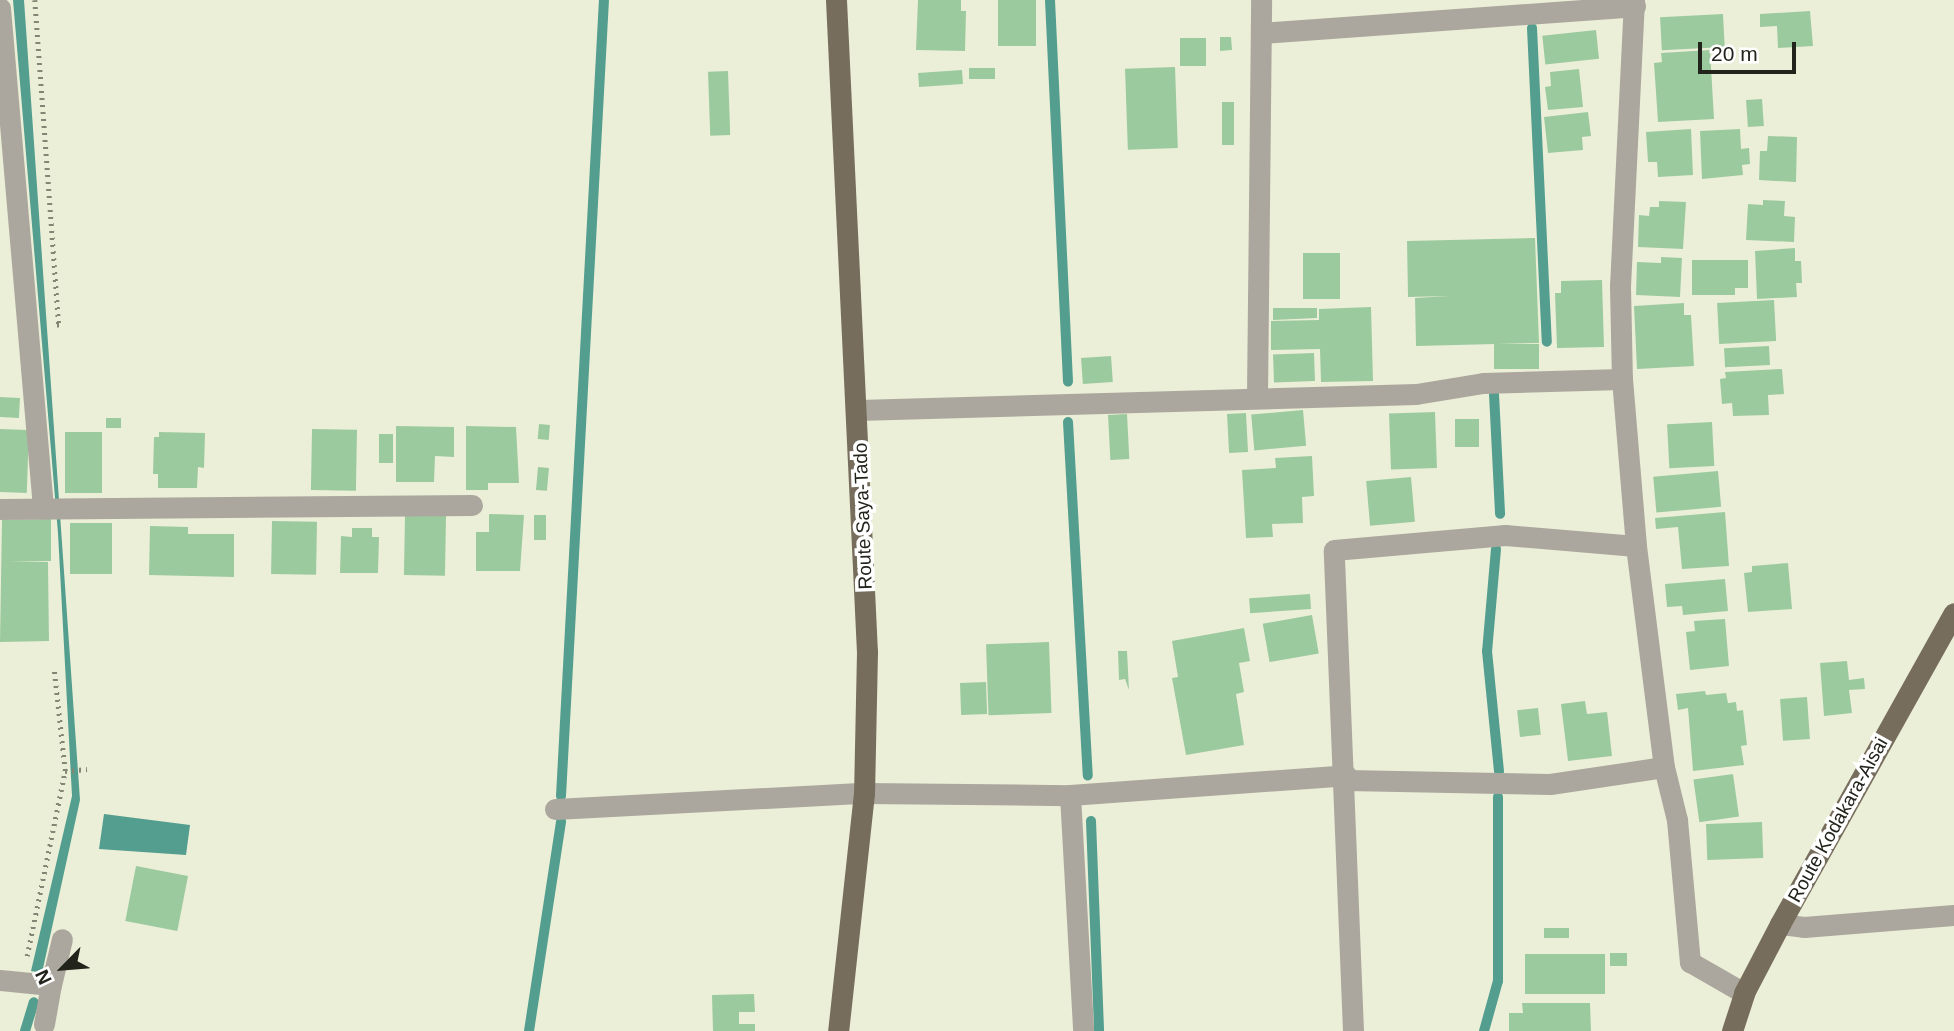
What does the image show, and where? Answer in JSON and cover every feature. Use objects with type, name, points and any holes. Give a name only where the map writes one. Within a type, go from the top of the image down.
[{"type":"main road","name":"Route Saya-Tado","points":[[836,0],[858,410],[867,639],[864,793],[838,1031]]},
{"type":"main road","name":"Route Kodakara-Aisai","points":[[1732,1031],[1744,993],[1780,924],[1952,622]]},
{"type":"street","points":[[1257,396],[1261,0]]},
{"type":"street","points":[[1261,33],[1634,3],[1620,286],[1622,379],[1636,546],[1664,767],[1677,820],[1690,962],[1744,993]]},
{"type":"street","points":[[0,8],[54,508]]},
{"type":"street","points":[[858,410],[1257,396],[1416,394],[1483,383],[1622,379]]},
{"type":"street","points":[[0,509],[472,505]]},
{"type":"street","points":[[1353,1031],[1346,778],[1334,550],[1505,535],[1636,546]]},
{"type":"street","points":[[555,809],[864,793],[1070,795],[1346,778],[1550,784],[1664,767]]},
{"type":"street","points":[[1070,795],[1083,1031]]},
{"type":"street","points":[[1780,924],[1804,928],[1954,915]]},
{"type":"street","points":[[44,1024],[62,939]]},
{"type":"street","points":[[11,980],[51,985]]},
{"type":"path","points":[[35,0],[59,325],[53,326]]},
{"type":"path","points":[[11,980],[67,771],[54,669]]},
{"type":"path","points":[[67,771],[86,769]]},
{"type":"water","points":[[13,0],[24,0],[80,800],[42,973],[31,971],[72,796],[58,533]]},
{"type":"water","points":[[104,814],[190,825],[186,855],[99,849]]},
{"type":"building","points":[[918,0],[961,0],[961,11],[966,11],[965,51],[916,50]]},
{"type":"building","points":[[998,0],[1036,0],[1036,46],[998,46]]},
{"type":"building","points":[[1810,11],[1813,46],[1778,48],[1777,26],[1760,27],[1760,14]]},
{"type":"building","points":[[1723,14],[1725,47],[1662,50],[1660,17]]},
{"type":"building","points":[[1596,30],[1599,59],[1545,64],[1542,36]]},
{"type":"building","points":[[1220,37],[1231,37],[1232,50],[1220,51]]},
{"type":"building","points":[[1180,38],[1206,38],[1206,66],[1180,66]]},
{"type":"building","points":[[1710,50],[1714,119],[1658,122],[1654,63],[1662,62],[1661,53]]},
{"type":"building","points":[[1175,67],[1178,148],[1128,150],[1125,69]]},
{"type":"building","points":[[969,68],[995,68],[995,79],[969,79]]},
{"type":"building","points":[[1579,69],[1583,107],[1548,110],[1545,87],[1551,86],[1550,72]]},
{"type":"building","points":[[962,70],[963,84],[919,87],[918,73]]},
{"type":"building","points":[[728,71],[730,135],[710,136],[708,72]]},
{"type":"building","points":[[1762,99],[1764,126],[1748,127],[1746,100]]},
{"type":"building","points":[[1222,102],[1234,102],[1234,145],[1222,145]]},
{"type":"building","points":[[1588,112],[1591,136],[1582,137],[1583,150],[1548,153],[1544,117]]},
{"type":"building","points":[[1691,129],[1693,175],[1658,177],[1657,162],[1648,162],[1646,132]]},
{"type":"building","points":[[1740,129],[1741,149],[1749,148],[1750,164],[1742,165],[1743,175],[1702,179],[1700,131]]},
{"type":"building","points":[[1768,136],[1797,137],[1796,182],[1759,180],[1760,151],[1767,151]]},
{"type":"building","points":[[1763,200],[1785,201],[1784,216],[1795,217],[1794,242],[1746,240],[1748,204],[1763,205]]},
{"type":"building","points":[[1659,201],[1686,202],[1683,249],[1638,247],[1639,215],[1649,216],[1650,207],[1659,207]]},
{"type":"building","points":[[1535,238],[1539,343],[1416,346],[1415,298],[1450,296],[1408,297],[1407,241]]},
{"type":"building","points":[[1795,248],[1795,261],[1801,261],[1802,283],[1796,283],[1797,297],[1757,299],[1755,251]]},
{"type":"building","points":[[1303,253],[1340,253],[1340,299],[1303,299]]},
{"type":"building","points":[[1661,257],[1682,258],[1680,297],[1636,295],[1637,262],[1661,263]]},
{"type":"building","points":[[1692,260],[1748,260],[1748,288],[1735,288],[1735,295],[1692,295]]},
{"type":"building","points":[[1602,280],[1604,347],[1557,348],[1555,293],[1561,293],[1561,281]]},
{"type":"building","points":[[1774,300],[1776,341],[1719,344],[1717,303]]},
{"type":"building","points":[[1684,303],[1684,315],[1691,315],[1694,366],[1637,369],[1634,306]]},
{"type":"building","points":[[1371,307],[1373,381],[1321,382],[1320,349],[1271,350],[1271,321],[1319,320],[1319,309]]},
{"type":"building","points":[[1273,308],[1317,308],[1317,318],[1273,320]]},
{"type":"building","points":[[1494,344],[1539,344],[1539,369],[1494,369]]},
{"type":"building","points":[[1769,346],[1770,365],[1725,367],[1724,348]]},
{"type":"building","points":[[1314,353],[1315,381],[1274,382],[1273,354]]},
{"type":"building","points":[[1111,356],[1113,382],[1083,384],[1081,358]]},
{"type":"building","points":[[1782,369],[1784,394],[1768,395],[1769,415],[1733,416],[1732,403],[1722,404],[1720,379],[1726,378],[1725,372]]},
{"type":"building","points":[[0,397],[20,398],[19,418],[0,417]]},
{"type":"building","points":[[1303,410],[1306,446],[1254,450],[1251,415]]},
{"type":"building","points":[[1435,412],[1437,468],[1391,470],[1389,414]]},
{"type":"building","points":[[1246,413],[1248,452],[1229,453],[1227,414]]},
{"type":"building","points":[[1127,414],[1129,459],[1110,460],[1108,415]]},
{"type":"building","points":[[106,418],[121,418],[121,428],[106,428]]},
{"type":"building","points":[[1455,419],[1479,419],[1479,447],[1455,447]]},
{"type":"building","points":[[1712,422],[1714,466],[1669,468],[1667,424]]},
{"type":"building","points":[[539,424],[550,425],[549,440],[538,439]]},
{"type":"building","points":[[396,426],[454,427],[454,457],[435,456],[434,482],[396,482]]},
{"type":"building","points":[[466,426],[516,427],[519,483],[488,483],[488,490],[466,490]]},
{"type":"building","points":[[0,429],[29,430],[27,493],[0,492]]},
{"type":"building","points":[[312,429],[357,430],[356,491],[311,490]]},
{"type":"building","points":[[65,432],[102,432],[102,493],[65,493]]},
{"type":"building","points":[[159,432],[205,433],[204,468],[198,467],[197,488],[158,488],[158,474],[153,474],[154,437],[159,437]]},
{"type":"building","points":[[379,434],[393,434],[393,463],[379,463]]},
{"type":"building","points":[[1312,456],[1314,496],[1302,497],[1303,523],[1272,524],[1273,537],[1246,538],[1242,470],[1276,468],[1275,458]]},
{"type":"building","points":[[538,467],[549,468],[547,491],[536,490]]},
{"type":"building","points":[[1718,471],[1721,507],[1656,513],[1653,477]]},
{"type":"building","points":[[1411,477],[1415,522],[1370,526],[1366,481]]},
{"type":"building","points":[[1725,512],[1729,566],[1682,569],[1678,527],[1656,529],[1655,518]]},
{"type":"building","points":[[489,514],[524,515],[520,571],[476,571],[476,532],[489,532]]},
{"type":"building","points":[[405,515],[446,516],[445,576],[404,575]]},
{"type":"building","points":[[534,515],[546,515],[546,540],[534,540]]},
{"type":"building","points":[[51,519],[51,561],[9,562],[48,562],[49,641],[0,642],[2,520]]},
{"type":"building","points":[[272,521],[317,522],[316,575],[271,574]]},
{"type":"building","points":[[70,523],[112,523],[112,574],[70,574]]},
{"type":"building","points":[[150,526],[188,527],[188,534],[234,534],[234,577],[149,575]]},
{"type":"building","points":[[352,528],[372,528],[372,537],[379,537],[378,573],[340,573],[341,536],[352,537]]},
{"type":"building","points":[[1788,563],[1792,609],[1748,612],[1744,573],[1752,572],[1752,566]]},
{"type":"building","points":[[1725,579],[1728,611],[1683,615],[1682,606],[1667,607],[1665,584]]},
{"type":"building","points":[[1310,594],[1311,609],[1250,613],[1249,598]]},
{"type":"building","points":[[1312,615],[1319,653],[1270,662],[1263,624]]},
{"type":"building","points":[[1725,619],[1729,666],[1690,670],[1686,632],[1695,631],[1694,621]]},
{"type":"building","points":[[1244,628],[1250,661],[1239,663],[1244,692],[1236,694],[1244,745],[1186,755],[1172,678],[1178,677],[1172,641]]},
{"type":"building","points":[[1049,642],[1051,713],[989,715],[986,644]]},
{"type":"building","points":[[1118,651],[1127,651],[1129,690],[1125,679],[1119,680]]},
{"type":"building","points":[[1847,661],[1849,680],[1864,678],[1865,689],[1849,690],[1852,713],[1824,716],[1820,663]]},
{"type":"building","points":[[986,682],[987,714],[961,715],[960,683]]},
{"type":"building","points":[[1705,691],[1706,695],[1726,693],[1728,703],[1736,702],[1737,711],[1743,710],[1747,745],[1741,746],[1744,765],[1693,771],[1688,708],[1678,710],[1676,694]]},
{"type":"building","points":[[1807,697],[1810,739],[1783,741],[1780,699]]},
{"type":"building","points":[[1585,701],[1587,714],[1607,712],[1612,756],[1568,761],[1561,704]]},
{"type":"building","points":[[1538,708],[1541,735],[1520,737],[1517,710]]},
{"type":"building","points":[[1733,774],[1739,817],[1699,822],[1693,780]]},
{"type":"building","points":[[1762,822],[1763,858],[1707,860],[1706,824]]},
{"type":"building","points":[[136,866],[188,876],[177,931],[125,921]]},
{"type":"building","points":[[1544,928],[1569,928],[1569,938],[1544,938]]},
{"type":"building","points":[[1610,953],[1627,953],[1627,966],[1610,966]]},
{"type":"building","points":[[1525,954],[1605,954],[1605,994],[1525,994]]},
{"type":"building","points":[[754,994],[755,1012],[739,1012],[739,1024],[755,1024],[755,1031],[713,1031],[712,995]]},
{"type":"building","points":[[1522,1003],[1590,1003],[1591,1031],[1509,1031],[1509,1013],[1523,1013]]},
{"type":"waterway","points":[[561,796],[604,0]]},
{"type":"waterway","points":[[1050,0],[1068,382]]},
{"type":"waterway","points":[[1532,28],[1547,342]]},
{"type":"waterway","points":[[1494,394],[1500,514]]},
{"type":"waterway","points":[[1068,422],[1088,775]]},
{"type":"waterway","points":[[1496,549],[1487,651],[1499,771]]},
{"type":"waterway","points":[[1484,1031],[1498,981],[1498,797]]},
{"type":"waterway","points":[[529,1031],[561,821]]},
{"type":"waterway","points":[[1091,821],[1099,1031]]},
{"type":"waterway","points":[[25,1031],[34,1002]]}]
